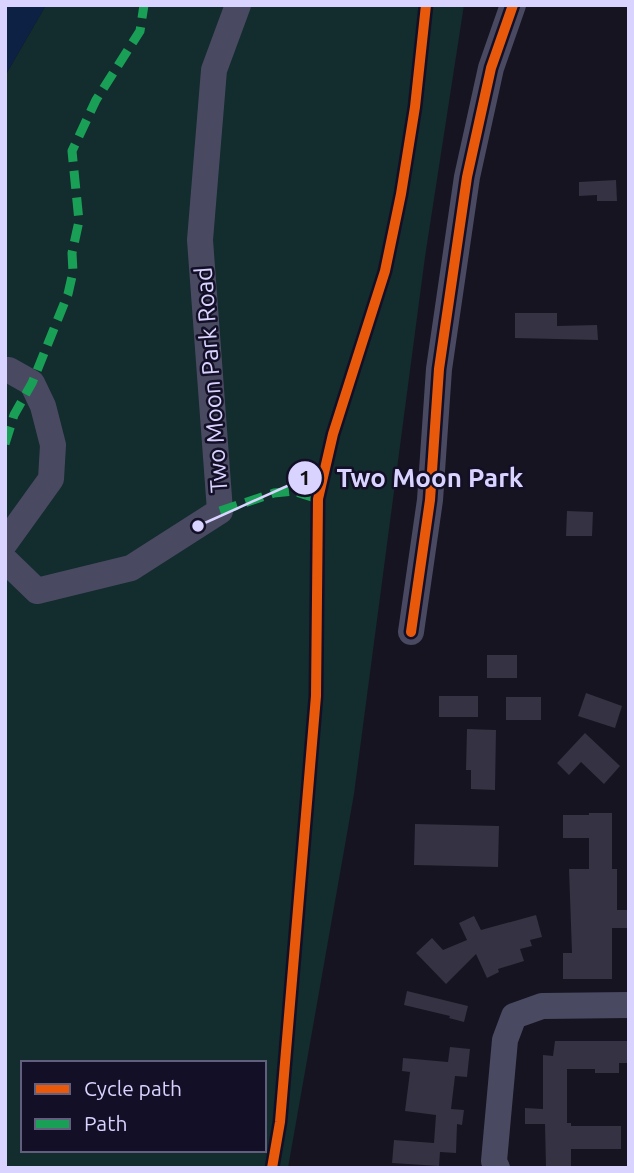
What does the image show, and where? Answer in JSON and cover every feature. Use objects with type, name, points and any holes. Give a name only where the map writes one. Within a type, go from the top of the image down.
[{"type":"street","name":"Two Moon Park Road","points":[[5,560],[37,591],[131,568],[220,511],[200,240],[214,70],[238,5]]},
{"type":"street","points":[[411,632],[430,500],[439,369],[467,177],[491,68],[513,5]]},
{"type":"street","points":[[5,370],[32,383],[43,405],[53,445],[51,479],[5,543]]},
{"type":"street","points":[[497,1168],[494,1161],[505,1041],[514,1016],[542,1006],[629,1004]]},
{"type":"green space","points":[[46,5],[464,5],[425,257],[354,794],[288,1168],[5,1168],[5,76]]},
{"type":"water","points":[[5,5],[46,5],[5,76]]},
{"type":"building","points":[[616,180],[617,201],[597,201],[597,195],[579,196],[579,182]]},
{"type":"building","points":[[515,313],[557,313],[557,326],[597,325],[598,340],[515,338]]},
{"type":"building","points":[[567,511],[593,512],[592,536],[566,536]]},
{"type":"building","points":[[487,655],[517,655],[517,678],[487,678]]},
{"type":"building","points":[[586,693],[622,706],[615,728],[578,716]]},
{"type":"building","points":[[439,696],[478,696],[478,717],[439,717]]},
{"type":"building","points":[[506,697],[541,697],[541,720],[506,720]]},
{"type":"building","points":[[467,729],[496,730],[495,790],[471,789],[471,770],[466,770]]},
{"type":"building","points":[[585,733],[620,766],[604,784],[581,762],[569,775],[557,763]]},
{"type":"building","points":[[612,813],[612,869],[617,869],[617,910],[629,910],[629,928],[612,928],[612,979],[563,979],[563,953],[572,953],[569,869],[589,869],[589,838],[563,838],[563,815]]},
{"type":"building","points":[[415,824],[499,826],[498,867],[414,865]]},
{"type":"building","points":[[536,915],[542,937],[530,940],[532,946],[520,949],[524,961],[498,969],[499,972],[487,978],[476,954],[446,984],[416,953],[432,938],[443,950],[467,940],[459,923],[474,916],[481,930]]},
{"type":"building","points":[[407,991],[468,1006],[464,1022],[404,1005]]},
{"type":"building","points":[[555,1041],[629,1041],[629,1063],[619,1063],[619,1073],[595,1073],[595,1069],[567,1069],[567,1123],[571,1123],[571,1126],[621,1126],[621,1149],[571,1149],[571,1168],[546,1168],[545,1124],[525,1124],[525,1108],[543,1109],[543,1055],[553,1056]]},
{"type":"building","points":[[450,1047],[470,1049],[467,1077],[455,1076],[451,1109],[464,1110],[462,1125],[457,1124],[456,1153],[440,1152],[439,1166],[392,1163],[394,1140],[434,1143],[436,1115],[405,1111],[410,1072],[402,1071],[403,1058],[448,1062]]},
{"type":"marked path","points":[[5,444],[14,415],[32,383],[68,294],[73,272],[72,253],[79,221],[72,151],[96,100],[140,31],[144,5]]},
{"type":"marked path","points":[[220,511],[274,493],[293,491],[318,499]]},
{"type":"cycle path","points":[[272,1168],[280,1122],[316,696],[318,499],[333,434],[385,271],[415,107],[426,5]]},
{"type":"cycle path","points":[[411,632],[430,500],[439,369],[467,177],[491,68],[513,5]]},
{"type":"place","name":"Two Moon Park","points":[[198,526]]}]
